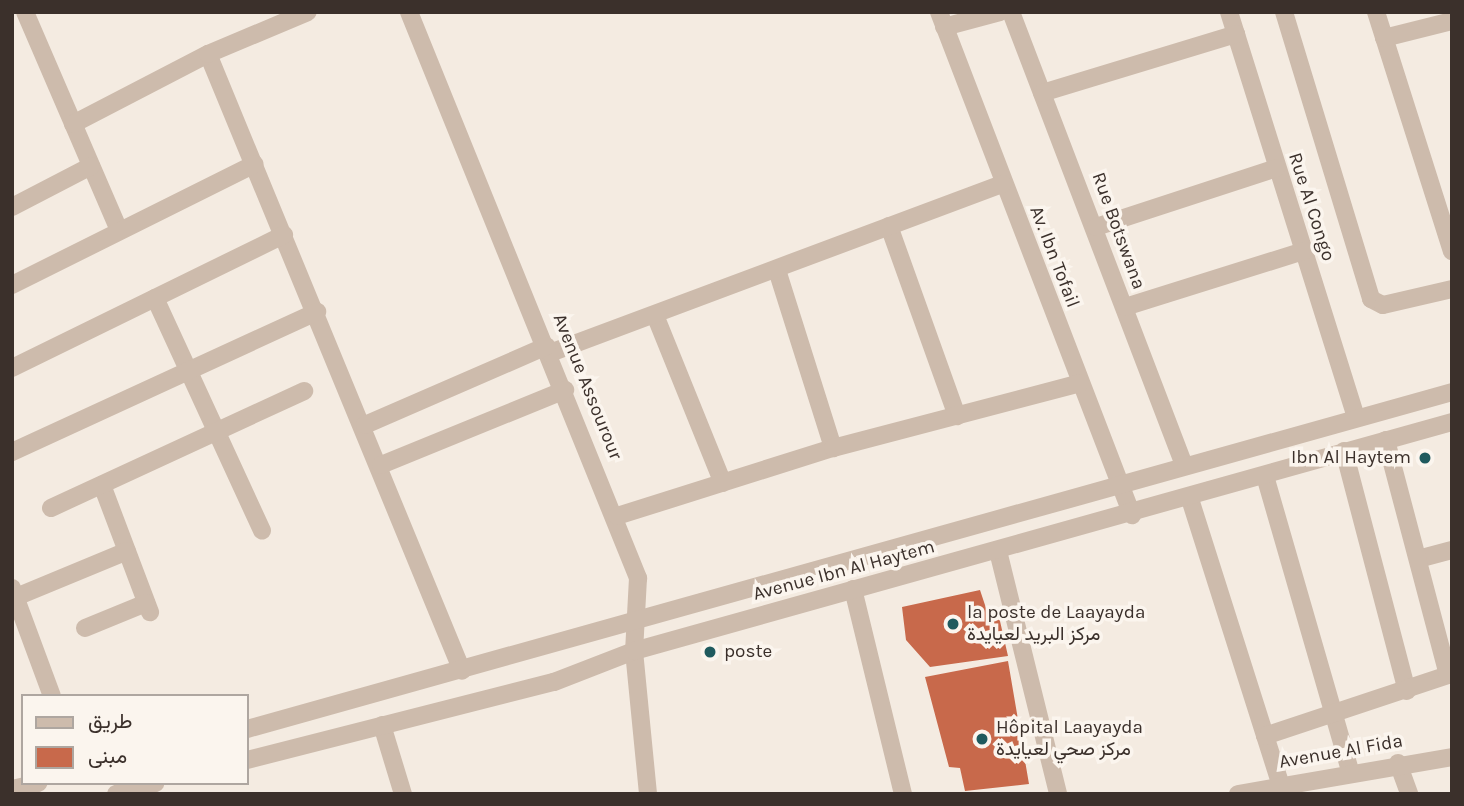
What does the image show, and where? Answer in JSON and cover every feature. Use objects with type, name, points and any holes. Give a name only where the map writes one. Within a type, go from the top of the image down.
[{"type":"street","points":[[25,12],[119,230]]},
{"type":"street","points":[[73,124],[208,54],[308,12]]},
{"type":"street","name":"Avenue Assourour","points":[[409,12],[617,516],[638,578],[640,616],[634,651],[648,794]]},
{"type":"street","points":[[941,19],[1000,12]]},
{"type":"street","name":"Rue Botswana","points":[[1011,12],[1096,228],[1184,465]]},
{"type":"street","name":"Rue Al Congo","points":[[1229,12],[1355,415]]},
{"type":"street","points":[[1284,12],[1371,299],[1383,305],[1452,289]]},
{"type":"street","points":[[1377,12],[1452,250]]},
{"type":"street","name":"Av. Ibn Tofail","points":[[941,19],[1116,482],[1132,514]]},
{"type":"street","points":[[1384,38],[1452,21]]},
{"type":"street","points":[[1042,93],[1236,34]]},
{"type":"street","points":[[208,54],[365,425],[462,671]]},
{"type":"street","points":[[12,285],[254,164]]},
{"type":"street","points":[[12,207],[91,166]]},
{"type":"street","points":[[1096,228],[1276,168]]},
{"type":"street","points":[[365,425],[549,349],[655,315],[1003,184]]},
{"type":"street","points":[[890,226],[957,416]]},
{"type":"street","points":[[12,368],[284,235]]},
{"type":"street","points":[[1125,307],[1304,251]]},
{"type":"street","points":[[777,270],[833,448]]},
{"type":"street","points":[[155,298],[262,531]]},
{"type":"street","points":[[12,452],[317,312]]},
{"type":"street","points":[[655,315],[723,483]]},
{"type":"street","points":[[617,516],[833,448],[1080,383]]},
{"type":"street","points":[[381,465],[565,390]]},
{"type":"street","points":[[51,508],[304,391]]},
{"type":"street","name":"Avenue Ibn Al Haytem","points":[[248,730],[462,671],[640,616],[1116,482],[1355,415],[1452,392]]},
{"type":"street","name":"Avenue Ibn Al Haytem","points":[[248,760],[554,682],[634,651],[853,589],[1191,499],[1343,451],[1452,422]]},
{"type":"street","points":[[1265,736],[1407,691],[1448,675],[1444,628],[1418,559],[1387,440]]},
{"type":"street","points":[[1343,451],[1407,691]]},
{"type":"street","points":[[1265,476],[1350,771]]},
{"type":"street","points":[[85,628],[148,607],[102,485]]},
{"type":"street","points":[[1191,499],[1280,783]]},
{"type":"street","points":[[1418,559],[1452,550]]},
{"type":"street","points":[[51,694],[14,592],[127,551]]},
{"type":"street","points":[[998,551],[1058,794]]},
{"type":"street","points":[[853,589],[903,794]]},
{"type":"street","points":[[382,725],[403,794]]},
{"type":"street","name":"Avenue Al Fida","points":[[1238,794],[1280,783],[1305,787],[1350,771],[1452,757]]},
{"type":"street","points":[[1398,763],[1409,794]]},
{"type":"street","points":[[12,789],[29,785]]},
{"type":"street","points":[[116,794],[149,785]]},
{"type":"building","name":"la poste de Laayayda مركز البريد لعيايدة","points":[[980,590],[986,608],[997,608],[1008,656],[930,667],[906,640],[902,607]]},
{"type":"building","name":"Hôpital Laayayda مركز صحي لعيايدة","points":[[1008,661],[1029,784],[965,791],[960,768],[949,767],[925,677]]},
{"type":"place","name":"Ibn Al Haytem","points":[[1425,458]]},
{"type":"place","name":"la poste de Laayayda مركز البريد لعيايدة","points":[[953,624]]},
{"type":"place","name":"poste","points":[[710,652]]},
{"type":"place","name":"Hôpital Laayayda مركز صحي لعيايدة","points":[[982,739]]}]
